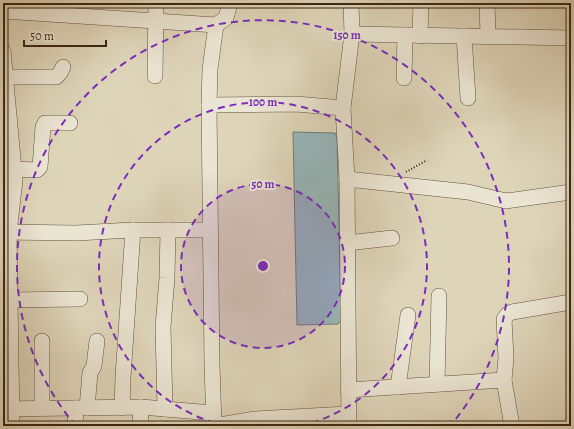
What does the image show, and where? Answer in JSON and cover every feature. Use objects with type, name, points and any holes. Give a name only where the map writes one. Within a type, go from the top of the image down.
[{"type":"street","points":[[156,3],[156,76]]},
{"type":"street","points":[[3,12],[72,9],[156,21],[216,25],[226,18],[230,3]]},
{"type":"street","points":[[7,409],[141,407],[165,409],[214,422],[255,419],[348,420],[347,179],[343,108],[352,34],[350,3]]},
{"type":"street","points":[[404,78],[413,35],[422,3]]},
{"type":"street","points":[[487,3],[488,35]]},
{"type":"street","points":[[214,422],[209,105],[210,69],[216,25]]},
{"type":"street","points":[[352,34],[488,35],[571,38]]},
{"type":"street","points":[[464,36],[468,98]]},
{"type":"street","points":[[3,51],[15,180],[6,232],[9,300],[6,331],[7,409],[12,426]]},
{"type":"street","points":[[6,77],[56,77],[63,67]]},
{"type":"street","points":[[209,105],[296,104],[343,108]]},
{"type":"street","points":[[14,169],[37,170],[40,167],[43,127],[45,123],[70,123]]},
{"type":"street","points":[[347,179],[468,192],[506,201],[571,192]]},
{"type":"street","points":[[6,232],[76,233],[134,230],[210,230]]},
{"type":"street","points":[[122,408],[134,230]]},
{"type":"street","points":[[165,409],[163,327],[167,278],[168,230]]},
{"type":"street","points":[[347,243],[392,238]]},
{"type":"street","points":[[437,384],[439,296]]},
{"type":"street","points":[[9,300],[80,299]]},
{"type":"street","points":[[512,426],[504,380],[506,358],[504,319],[512,312],[571,302]]},
{"type":"street","points":[[398,387],[408,315]]},
{"type":"street","points":[[42,341],[42,408]]},
{"type":"street","points":[[75,426],[90,374],[94,366],[97,341]]},
{"type":"street","points":[[348,390],[504,380]]},
{"type":"street","points":[[140,426],[141,407]]},
{"type":"water","points":[[293,132],[335,133],[337,137],[341,321],[338,324],[297,325]]}]
